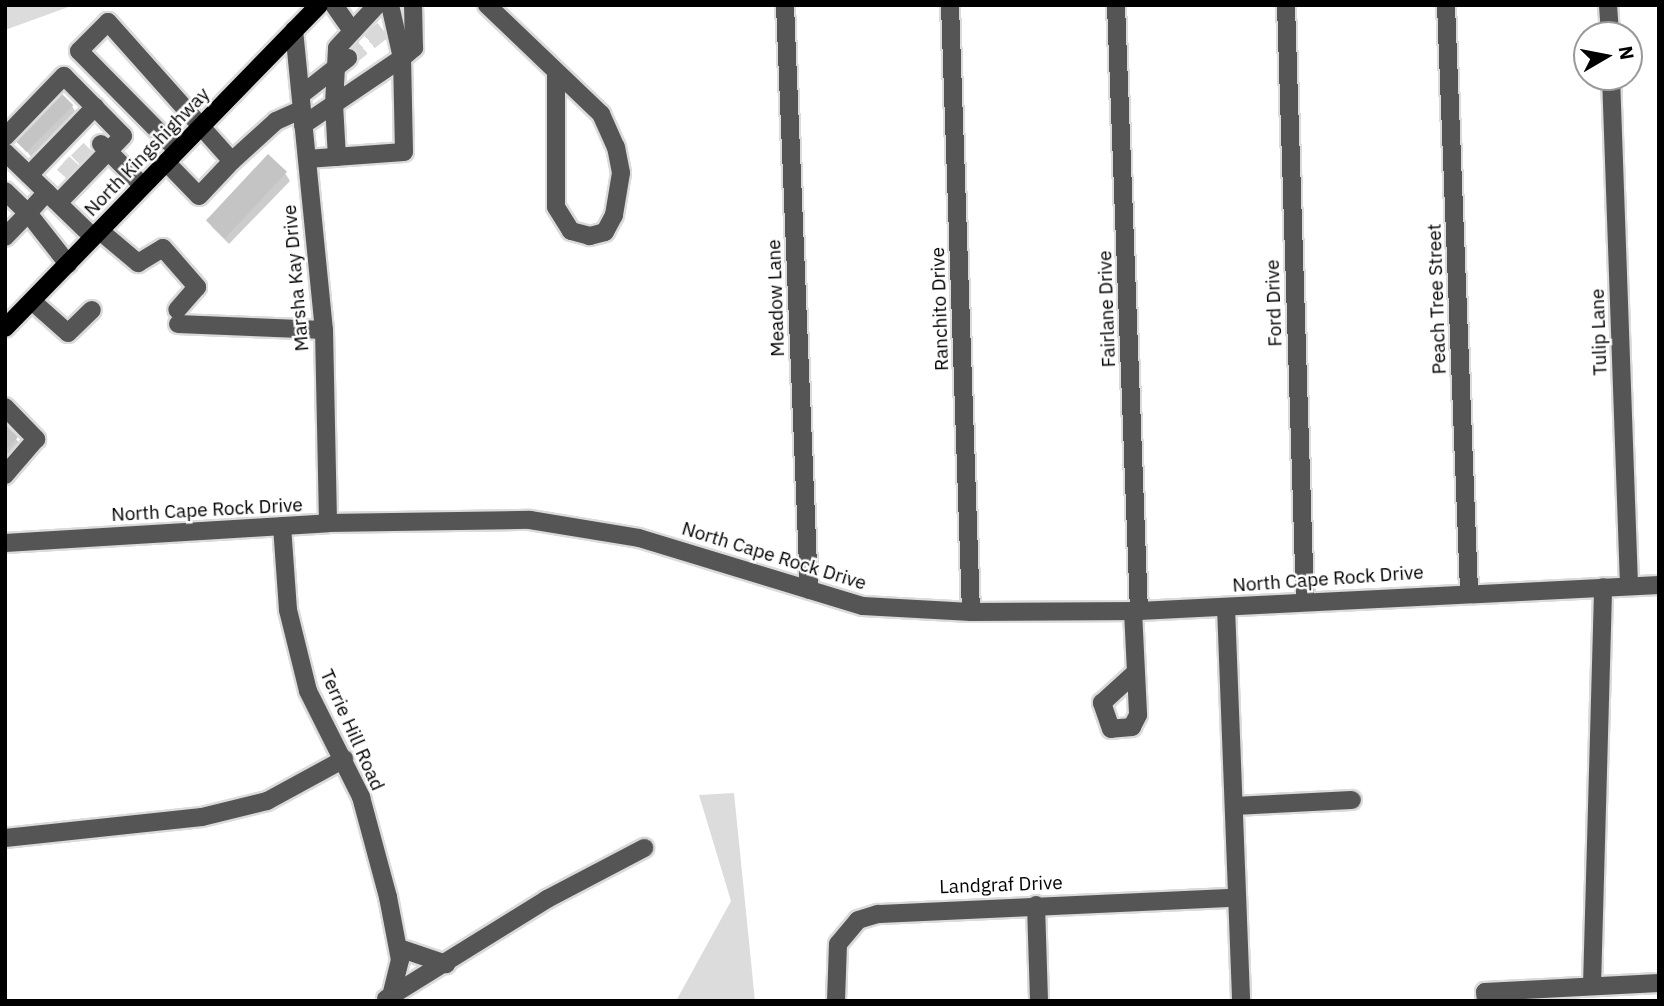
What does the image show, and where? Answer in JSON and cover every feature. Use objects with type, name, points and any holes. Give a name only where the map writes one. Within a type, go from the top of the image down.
[{"type":"main road","name":"North Kingshighway","points":[[5,328],[319,5]]},
{"type":"street","points":[[334,5],[352,32]]},
{"type":"street","points":[[337,157],[333,70],[337,48],[377,5]]},
{"type":"street","points":[[232,161],[108,22],[79,51],[172,156],[199,196],[276,121],[302,110],[334,104],[414,48],[413,5]]},
{"type":"street","points":[[487,5],[601,114],[616,147],[621,173],[614,215],[605,232],[590,236],[571,230],[556,207],[556,72]]},
{"type":"street","name":"Meadow Lane","points":[[785,5],[809,590]]},
{"type":"street","name":"Ranchito Drive","points":[[950,5],[971,612]]},
{"type":"street","name":"Fairlane Drive","points":[[1116,5],[1136,611],[1135,673]]},
{"type":"street","name":"Ford Drive","points":[[1286,5],[1305,599]]},
{"type":"street","name":"Peach Tree Street","points":[[1446,5],[1469,590]]},
{"type":"street","points":[[306,159],[404,152],[402,58],[389,19]]},
{"type":"street","name":"Marsha Kay Drive","points":[[294,30],[324,330],[328,523]]},
{"type":"street","points":[[302,110],[333,70],[348,58]]},
{"type":"street","points":[[5,136],[64,76],[122,136],[95,138],[67,166],[52,197],[28,213],[5,237]]},
{"type":"street","name":"Tulip Lane","points":[[1611,91],[1629,586]]},
{"type":"street","points":[[29,175],[67,166],[81,153],[95,138],[95,107]]},
{"type":"street","points":[[95,138],[143,186]]},
{"type":"street","points":[[5,152],[96,234],[138,263],[163,248],[197,287],[178,317],[324,330]]},
{"type":"street","points":[[5,191],[28,213],[68,264]]},
{"type":"street","points":[[32,301],[68,333],[92,310]]},
{"type":"street","points":[[5,407],[36,439],[5,475]]},
{"type":"street","name":"North Cape Rock Drive","points":[[5,543],[328,523],[530,520],[580,527],[863,606],[971,612],[1136,611],[1469,590],[1659,585]]},
{"type":"street","name":"Terrie Hill Road","points":[[282,526],[288,610],[304,678],[344,759],[371,831],[399,948],[387,999]]},
{"type":"street","points":[[1592,986],[1603,587]]},
{"type":"street","points":[[1226,607],[1241,1001]]},
{"type":"street","points":[[5,838],[202,817],[267,801],[344,759]]},
{"type":"street","points":[[1234,806],[1352,800]]},
{"type":"street","points":[[387,999],[547,899],[644,848]]},
{"type":"street","name":"Landgraf Drive","points":[[836,1001],[836,951],[858,920],[901,909],[1236,898]]},
{"type":"street","points":[[1035,905],[1039,1001]]},
{"type":"street","points":[[399,948],[446,964]]},
{"type":"street","points":[[1486,997],[1592,986],[1659,983]]},
{"type":"shaded area","points":[[5,5],[74,5],[5,30]]},
{"type":"shaded area","points":[[734,793],[755,1001],[676,1001],[731,901],[699,795]]},
{"type":"building","points":[[62,94],[73,105],[27,152],[15,141]]},
{"type":"building","points":[[268,154],[287,172],[225,238],[206,221]]},
{"type":"building","points":[[5,424],[18,437],[5,451]]},
{"type":"tunnel","points":[[348,58],[383,30]]},
{"type":"tunnel","points":[[77,149],[87,159]]},
{"type":"tunnel","points":[[63,163],[73,172]]}]
